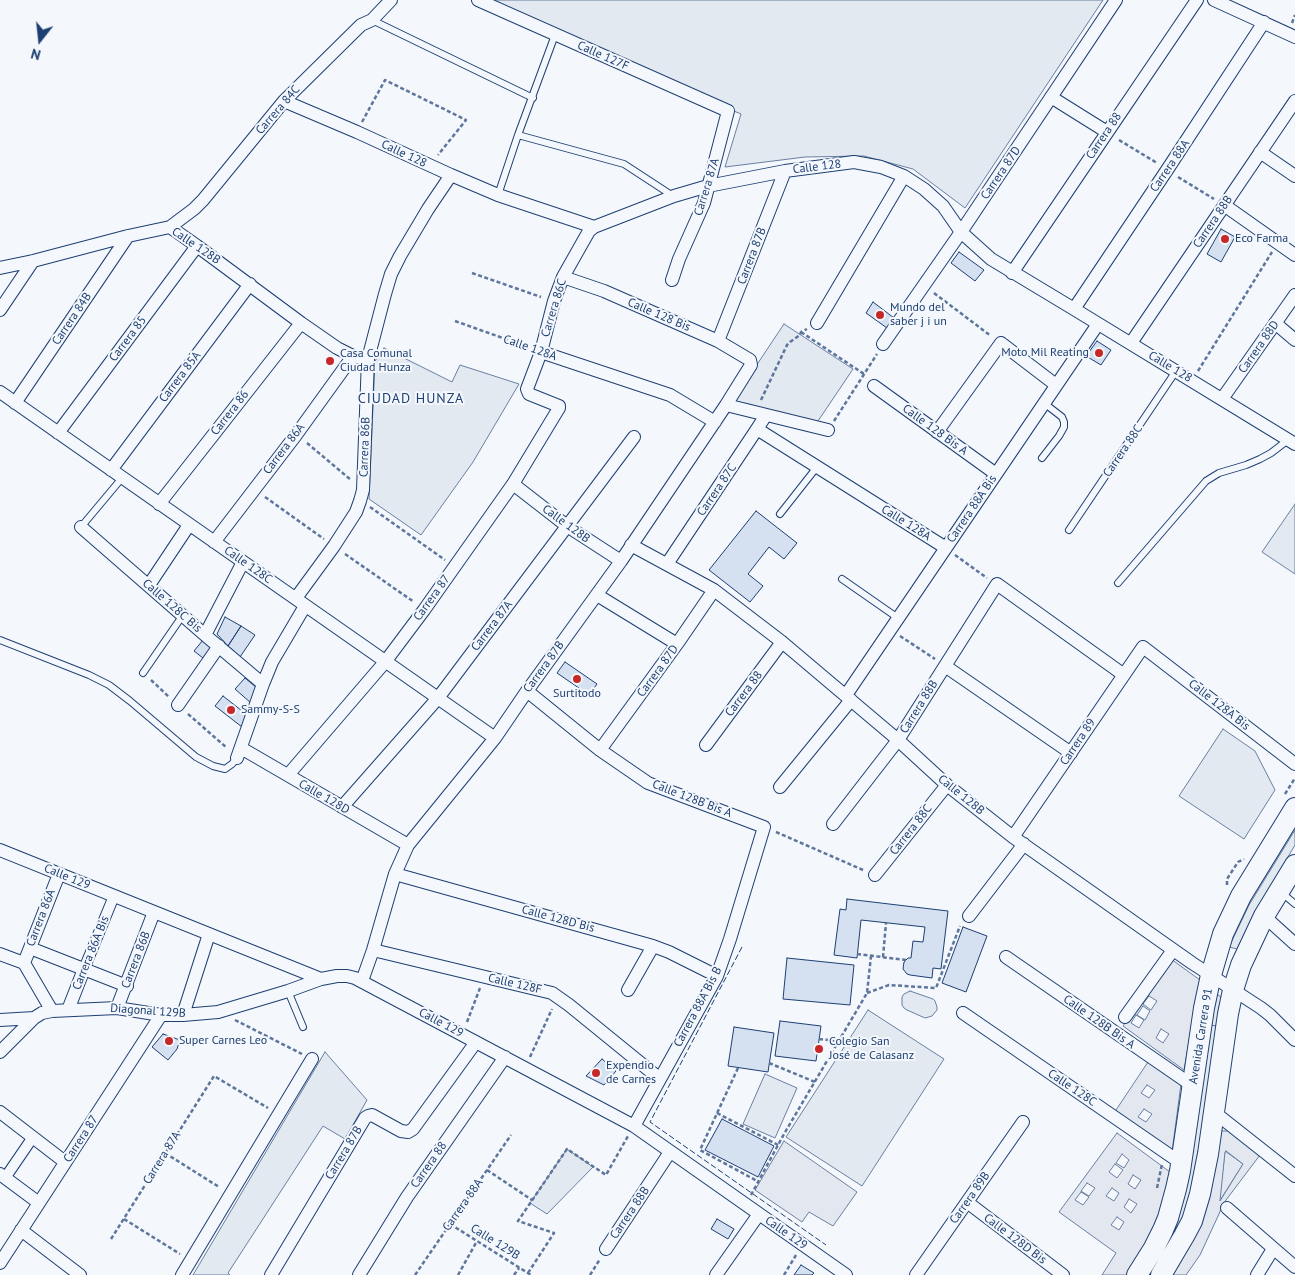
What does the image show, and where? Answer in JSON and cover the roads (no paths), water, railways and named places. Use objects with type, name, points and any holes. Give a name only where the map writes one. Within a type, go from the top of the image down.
[{"type":"main road","name":"Avenida Carrera 91","points":[[1137,1275],[1154,1248],[1168,1218],[1176,1188],[1211,976],[1217,952],[1228,922],[1241,896],[1295,808]]},
{"type":"main road","name":"Avenida Carrera 91","points":[[1161,1275],[1184,1236],[1197,1206],[1208,1154],[1233,990],[1264,916],[1295,865]]},
{"type":"street","name":"Carrera 84C","points":[[170,227],[203,200],[284,101],[361,25],[372,20],[391,0]]},
{"type":"street","name":"Calle 127F","points":[[478,0],[727,110],[728,113]]},
{"type":"street","name":"Carrera 87D","points":[[883,344],[925,286],[1116,0]]},
{"type":"street","name":"Carrera 88","points":[[1012,273],[1197,0]]},
{"type":"street","points":[[1214,0],[1295,37]]},
{"type":"street","name":"Carrera 88A","points":[[1074,308],[1168,170],[1264,22]]},
{"type":"street","points":[[1052,96],[1107,132]]},
{"type":"street","name":"Calle 128","points":[[284,101],[498,195],[594,227],[674,196],[708,186],[785,171],[854,162],[881,167],[904,176],[924,189],[943,206],[961,232],[991,259],[1012,273],[1074,308],[1222,399],[1293,438]]},
{"type":"street","name":"Carrera 88B","points":[[1131,343],[1295,101]]},
{"type":"street","name":"Carrera 87A","points":[[672,280],[679,258],[704,203],[728,113]]},
{"type":"street","points":[[1260,152],[1295,176]]},
{"type":"street","name":"Carrera 87B","points":[[718,340],[785,171]]},
{"type":"street","name":"Carrera 86B","points":[[239,753],[263,684],[300,602],[356,512],[362,495],[368,359],[391,274],[450,175]]},
{"type":"street","points":[[817,323],[904,176]]},
{"type":"street","points":[[1224,205],[1295,255]]},
{"type":"street","name":"Calle 128B","points":[[0,268],[170,227],[337,348],[353,356],[368,359]]},
{"type":"street","name":"Carrera 86C","points":[[559,408],[559,406],[530,394],[526,389],[541,352],[554,301],[563,277],[589,231],[594,227]]},
{"type":"street","name":"Carrera 84B","points":[[15,403],[128,236]]},
{"type":"street","name":"Carrera 85","points":[[58,433],[197,246]]},
{"type":"street","points":[[0,310],[33,261]]},
{"type":"street","name":"Calle 128 Bis","points":[[563,277],[604,292],[718,340],[751,362]]},
{"type":"street","name":"Carrera 85A","points":[[117,474],[250,284]]},
{"type":"street","name":"Carrera 88D","points":[[1222,399],[1295,295]]},
{"type":"street","name":"Carrera 86","points":[[160,504],[301,323]]},
{"type":"street","name":"Carrera 88A Bis","points":[[780,787],[848,698],[898,618],[1098,324]]},
{"type":"street","points":[[1275,324],[1295,340]]},
{"type":"street","points":[[937,432],[1001,343],[1056,385]]},
{"type":"street","name":"Calle 128A","points":[[541,352],[670,395],[715,422]]},
{"type":"street","name":"Carrera 86A","points":[[214,542],[353,356]]},
{"type":"street","name":"Carrera 87B","points":[[362,981],[395,874],[408,845],[495,738],[527,690],[597,595],[715,422],[751,365],[751,362]]},
{"type":"street","name":"Calle 128 Bis A","points":[[874,386],[996,474]]},
{"type":"street","name":"Calle 128C","points":[[0,392],[495,738]]},
{"type":"street","points":[[726,405],[828,430]]},
{"type":"street","name":"Carrera 87","points":[[288,775],[386,662],[513,484],[559,408]]},
{"type":"street","name":"Carrera 87C","points":[[667,564],[757,429],[760,413]]},
{"type":"street","name":"Calle 128A","points":[[757,429],[946,548]]},
{"type":"street","name":"Carrera 87A","points":[[342,807],[438,698],[634,437]]},
{"type":"street","name":"Calle 128B","points":[[513,484],[567,526],[621,561]]},
{"type":"street","points":[[149,585],[190,525]]},
{"type":"street","name":"Calle 128C Bis","points":[[81,526],[263,684]]},
{"type":"street","name":"Calle 128B","points":[[632,545],[714,590],[782,642],[898,740],[947,785],[1019,840],[1173,950],[1270,1015],[1295,1040]]},
{"type":"street","points":[[205,635],[243,562]]},
{"type":"street","name":"Carrera 88B","points":[[833,824],[898,740],[997,584],[1124,674]]},
{"type":"street","name":"Carrera 87D","points":[[600,750],[714,590]]},
{"type":"street","points":[[597,595],[677,644]]},
{"type":"street","name":"Carrera 88","points":[[706,745],[782,642]]},
{"type":"street","points":[[178,705],[219,646]]},
{"type":"street","name":"Carrera 89","points":[[969,916],[1019,840],[1071,753],[1143,647]]},
{"type":"street","name":"Calle 128A Bis","points":[[1143,647],[1295,764]]},
{"type":"street","points":[[945,666],[1071,753]]},
{"type":"street","name":"Calle 128B Bis A","points":[[527,690],[600,750],[648,783],[764,827]]},
{"type":"street","name":"Calle 128D","points":[[239,753],[288,775],[408,845]]},
{"type":"street","name":"Carrera 88C","points":[[876,875],[947,785]]},
{"type":"street","name":"Carrera 88A Bis B","points":[[634,1126],[717,976],[764,827]]},
{"type":"street","name":"Calle 129","points":[[0,850],[321,979],[347,976],[362,981],[634,1126],[846,1275]]},
{"type":"street","name":"Carrera 86A","points":[[24,964],[59,874]]},
{"type":"street","name":"Calle 128D Bis","points":[[395,874],[653,946],[717,976]]},
{"type":"street","name":"Carrera 86A Bis","points":[[68,1010],[114,896]]},
{"type":"street","name":"Carrera 86B","points":[[117,1008],[154,912]]},
{"type":"street","points":[[1264,916],[1295,944]]},
{"type":"street","points":[[183,1015],[209,934]]},
{"type":"street","points":[[628,990],[653,946]]},
{"type":"street","points":[[30,948],[127,986]]},
{"type":"street","name":"Calle 128F","points":[[373,950],[546,991],[558,997],[660,1079]]},
{"type":"street","points":[[1125,1017],[1173,950]]},
{"type":"street","points":[[0,954],[24,964],[52,1011]]},
{"type":"street","name":"Calle 128B Bis A","points":[[1006,957],[1193,1086]]},
{"type":"street","name":"Diagonal 129B","points":[[0,1020],[34,1018],[52,1011],[117,1008],[161,1015],[218,1012],[321,979]]},
{"type":"street","name":"Calle 128C","points":[[963,1013],[1181,1163]]},
{"type":"street","name":"Carrera 87","points":[[2,1256],[39,1203],[161,1015]]},
{"type":"street","points":[[0,1052],[34,1018]]},
{"type":"street","name":"Carrera 87B","points":[[271,1275],[365,1118],[372,1115],[401,1130],[408,1132],[413,1129],[476,1042]]},
{"type":"street","name":"Carrera 88","points":[[359,1275],[407,1197],[505,1057]]},
{"type":"street","points":[[182,1275],[312,1059]]},
{"type":"street","points":[[0,1112],[66,1162]]},
{"type":"street","points":[[1214,1112],[1295,1176]]},
{"type":"street","name":"Carrera 89B","points":[[916,1275],[1023,1122]]},
{"type":"street","points":[[33,1137],[2,1176],[39,1203]]},
{"type":"street","name":"Carrera 88B","points":[[606,1249],[670,1152]]},
{"type":"street","name":"Calle 128D Bis","points":[[967,1202],[1063,1275]]},
{"type":"street","points":[[1227,1208],[1295,1267]]},
{"type":"street","points":[[716,1275],[759,1214]]},
{"type":"street","points":[[20,1230],[80,1275]]},
{"type":"street","points":[[1257,1275],[1273,1248]]},
{"type":"lane","points":[[372,20],[533,98]]},
{"type":"lane","points":[[498,195],[555,34]]},
{"type":"lane","points":[[518,135],[624,164],[674,196]]},
{"type":"lane","name":"Carrera 88C","points":[[1069,530],[1176,371]]},
{"type":"lane","points":[[1042,458],[1064,427],[1062,417],[1044,403]]},
{"type":"lane","points":[[1118,583],[1206,481],[1219,473],[1246,465],[1271,453],[1293,438]]},
{"type":"lane","points":[[780,514],[817,467]]},
{"type":"lane","points":[[81,526],[117,474]]},
{"type":"lane","points":[[842,579],[898,618]]},
{"type":"lane","points":[[143,673],[183,615]]},
{"type":"lane","points":[[0,640],[89,675],[109,685],[196,757],[213,766],[225,769],[232,764],[239,753]]},
{"type":"lane","points":[[1280,891],[1295,904]]},
{"type":"lane","points":[[288,991],[303,1027]]},
{"type":"place","name":"Eco Farma","points":[[1225,239]]},
{"type":"place","name":"Mundo del saber j i un","points":[[880,315]]},
{"type":"place","name":"Moto Mil Reating","points":[[1099,353]]},
{"type":"place","name":"Casa Comunal Ciudad Hunza","points":[[330,361]]},
{"type":"place","name":"Surtitodo","points":[[577,679]]},
{"type":"place","name":"Sammy-S-S","points":[[231,710]]},
{"type":"place","name":"Super Carnes Leo","points":[[169,1041]]},
{"type":"place","name":"Colegio San José de Calasanz","points":[[819,1049]]},
{"type":"place","name":"Expendio de Carnes","points":[[596,1073]]},
{"type":"district","name":"CIUDAD HUNZA","points":[[411,399]]}]
